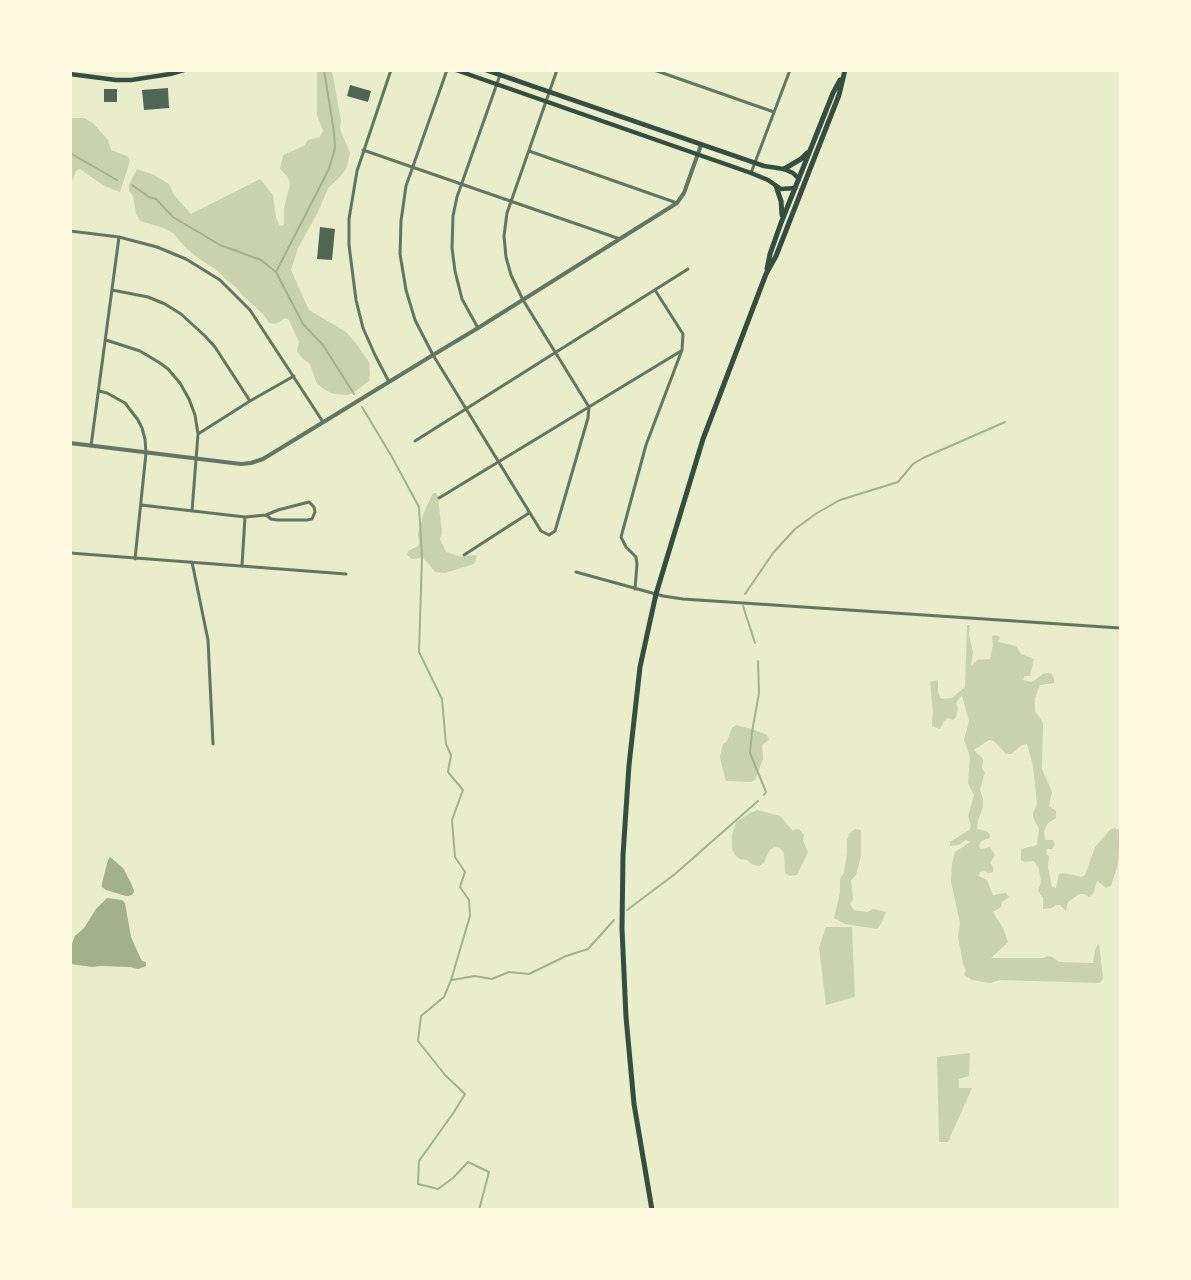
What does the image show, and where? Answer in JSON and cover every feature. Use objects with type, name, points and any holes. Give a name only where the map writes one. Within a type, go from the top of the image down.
[{"type":"highway","points":[[766,274],[770,254],[781,223],[832,93],[845,71]]},
{"type":"highway","points":[[652,1209],[634,1104],[626,1017],[622,929],[623,855],[633,720],[640,667],[656,594],[703,439],[766,274],[776,256],[838,95],[845,71]]},
{"type":"highway","points":[[784,169],[801,159],[810,149]]},
{"type":"highway","points":[[799,179],[803,186]]},
{"type":"highway","points":[[776,186],[781,201],[781,223]]},
{"type":"highway","points":[[795,188],[803,186]]},
{"type":"main road","points":[[70,74],[88,73],[116,80],[131,80],[184,70]]},
{"type":"main road","points":[[456,70],[751,173],[776,186],[786,189],[795,188]]},
{"type":"main road","points":[[486,70],[764,166],[784,169],[799,179]]},
{"type":"street","points":[[389,382],[363,328],[352,283],[349,219],[363,150],[392,70]]},
{"type":"street","points":[[447,70],[406,186],[401,221],[400,254],[406,290],[415,320],[433,355],[541,531],[549,535],[555,531],[588,418],[589,407],[523,300],[511,275],[506,257],[505,225],[557,70]]},
{"type":"street","points":[[654,70],[774,112]]},
{"type":"street","points":[[751,173],[790,70]]},
{"type":"street","points":[[478,328],[462,299],[455,271],[452,248],[453,216],[457,197],[500,75]]},
{"type":"street","points":[[70,443],[241,464],[263,459],[677,203],[684,193],[701,145]]},
{"type":"street","points":[[363,150],[621,239]]},
{"type":"street","points":[[529,151],[677,203]]},
{"type":"street","points":[[70,231],[119,237],[157,247],[186,259],[219,280],[250,310],[323,422]]},
{"type":"street","points":[[92,446],[119,237]]},
{"type":"street","points":[[415,441],[688,269]]},
{"type":"street","points":[[112,290],[148,297],[181,314],[214,346],[250,401]]},
{"type":"street","points":[[635,589],[636,556],[621,537],[646,445],[682,350],[682,334],[655,290]]},
{"type":"street","points":[[106,340],[140,351],[160,363],[180,383],[189,399],[195,415],[198,434],[192,511]]},
{"type":"street","points":[[439,498],[682,350]]},
{"type":"street","points":[[198,434],[294,376]]},
{"type":"street","points":[[99,392],[115,396],[125,402],[142,428],[146,453],[135,559]]},
{"type":"street","points":[[141,506],[245,517],[266,515],[309,502],[315,512],[312,519],[307,520],[278,520],[266,515]]},
{"type":"street","points":[[464,555],[530,513]]},
{"type":"street","points":[[242,566],[245,517]]},
{"type":"street","points":[[70,553],[346,574]]},
{"type":"street","points":[[192,562],[208,640],[213,744]]},
{"type":"street","points":[[576,572],[635,589],[683,599],[1120,628]]},
{"type":"shaded area","points":[[317,71],[332,71],[341,121],[340,129],[350,153],[347,167],[328,188],[298,248],[291,270],[309,310],[346,332],[369,362],[369,381],[347,395],[334,394],[317,384],[310,364],[297,351],[299,342],[289,320],[285,318],[276,324],[269,323],[236,287],[185,247],[173,233],[140,221],[136,214],[133,196],[129,191],[129,185],[137,169],[154,175],[169,184],[174,195],[191,214],[260,179],[273,195],[276,218],[280,226],[284,225],[284,208],[290,184],[288,177],[280,169],[283,155],[304,146],[308,140],[320,137],[323,131],[317,115]]},
{"type":"shaded area","points":[[70,118],[84,118],[93,123],[108,140],[111,150],[127,156],[130,161],[120,192],[104,186],[80,169],[76,171],[71,180]]},
{"type":"shaded area","points":[[433,493],[436,493],[438,497],[442,533],[440,539],[446,552],[462,557],[477,556],[474,564],[445,573],[435,572],[424,559],[412,559],[407,555],[408,551],[418,546],[418,534],[424,512]]},
{"type":"shaded area","points":[[967,625],[970,625],[969,635],[973,652],[971,666],[977,660],[990,659],[992,636],[996,635],[1000,637],[998,642],[1016,646],[1021,654],[1034,659],[1030,676],[1025,676],[1023,680],[1032,682],[1047,673],[1052,674],[1054,679],[1054,683],[1040,685],[1035,698],[1035,711],[1043,723],[1042,769],[1052,792],[1049,806],[1056,811],[1056,818],[1048,823],[1044,831],[1045,840],[1053,840],[1055,845],[1052,849],[1047,849],[1046,853],[1049,857],[1048,867],[1052,887],[1056,888],[1059,874],[1081,877],[1085,875],[1095,847],[1110,830],[1114,828],[1120,830],[1118,864],[1111,886],[1106,888],[1097,881],[1090,897],[1079,894],[1068,902],[1066,911],[1060,905],[1043,909],[1043,898],[1038,891],[1041,882],[1039,869],[1034,861],[1021,860],[1021,850],[1037,845],[1039,829],[1033,817],[1037,804],[1033,766],[1027,744],[1022,745],[1011,754],[1006,754],[994,741],[989,740],[974,750],[983,759],[982,769],[985,772],[980,790],[983,807],[977,829],[990,834],[990,838],[981,841],[979,846],[981,849],[990,847],[995,855],[990,863],[993,872],[980,872],[979,876],[987,880],[993,895],[1006,893],[1009,897],[1002,902],[1001,907],[993,912],[1008,942],[991,958],[1043,958],[1047,956],[1059,962],[1093,963],[1095,950],[1099,943],[1103,979],[1100,983],[1000,980],[990,983],[972,980],[964,975],[966,971],[958,937],[960,923],[951,882],[955,852],[970,842],[966,840],[959,845],[950,846],[950,842],[970,829],[971,825],[968,816],[974,795],[968,783],[970,756],[964,740],[969,721],[962,696],[956,703],[958,708],[953,720],[948,718],[940,729],[932,726],[930,682],[938,680],[938,693],[941,699],[952,698],[965,687]]},
{"type":"shaded area","points":[[736,725],[767,735],[769,740],[762,745],[763,759],[755,780],[751,782],[726,781],[722,766],[720,757],[723,744]]},
{"type":"shaded area","points":[[757,810],[780,816],[792,830],[799,829],[804,835],[803,841],[808,852],[797,875],[790,876],[785,873],[784,853],[780,848],[774,847],[769,851],[764,863],[759,866],[735,855],[732,849],[732,835],[736,822]]},
{"type":"shaded area","points":[[855,829],[861,830],[861,856],[856,875],[851,880],[853,899],[850,904],[854,910],[867,912],[873,909],[886,912],[877,929],[845,924],[834,918],[840,892],[840,878],[844,873],[847,840],[849,834]]},
{"type":"shaded area","points":[[110,857],[123,868],[131,883],[133,894],[126,896],[102,887]]},
{"type":"shaded area","points":[[107,898],[122,900],[125,903],[131,937],[142,961],[146,962],[146,966],[138,969],[71,964],[71,946],[75,936]]},
{"type":"shaded area","points":[[826,927],[852,927],[855,997],[826,1005],[819,948]]},
{"type":"shaded area","points":[[970,1053],[969,1076],[959,1079],[959,1088],[972,1088],[948,1142],[939,1142],[937,1057]]},
{"type":"building","points":[[350,85],[371,91],[368,102],[347,96]]},
{"type":"building","points":[[168,88],[169,108],[144,110],[142,90]]},
{"type":"building","points":[[104,89],[117,89],[117,102],[104,102]]},
{"type":"building","points":[[320,227],[335,229],[332,260],[317,259]]},
{"type":"waterway","points":[[276,272],[329,169],[335,148],[324,70]]},
{"type":"waterway","points":[[70,153],[117,180]]},
{"type":"waterway","points":[[132,185],[156,199],[173,217],[220,245],[261,260],[276,272],[303,324],[323,345],[354,394]]},
{"type":"waterway","points":[[362,407],[419,507],[422,556],[419,652],[442,699],[446,744],[451,755],[448,772],[463,790],[452,820],[455,857],[465,872],[460,887],[469,900],[470,916],[444,997],[421,1016],[418,1041],[445,1075],[465,1094],[419,1161],[418,1184],[438,1189],[453,1178],[468,1162],[489,1172],[479,1210]]},
{"type":"waterway","points":[[745,594],[773,553],[795,529],[817,513],[840,500],[898,482],[913,464],[923,458],[1005,422]]},
{"type":"waterway","points":[[743,606],[755,643]]},
{"type":"waterway","points":[[758,661],[759,693],[750,753],[766,792],[764,795]]},
{"type":"waterway","points":[[627,910],[675,874],[758,801]]},
{"type":"waterway","points":[[452,980],[475,976],[492,979],[509,972],[529,974],[566,956],[588,949],[614,920]]}]
